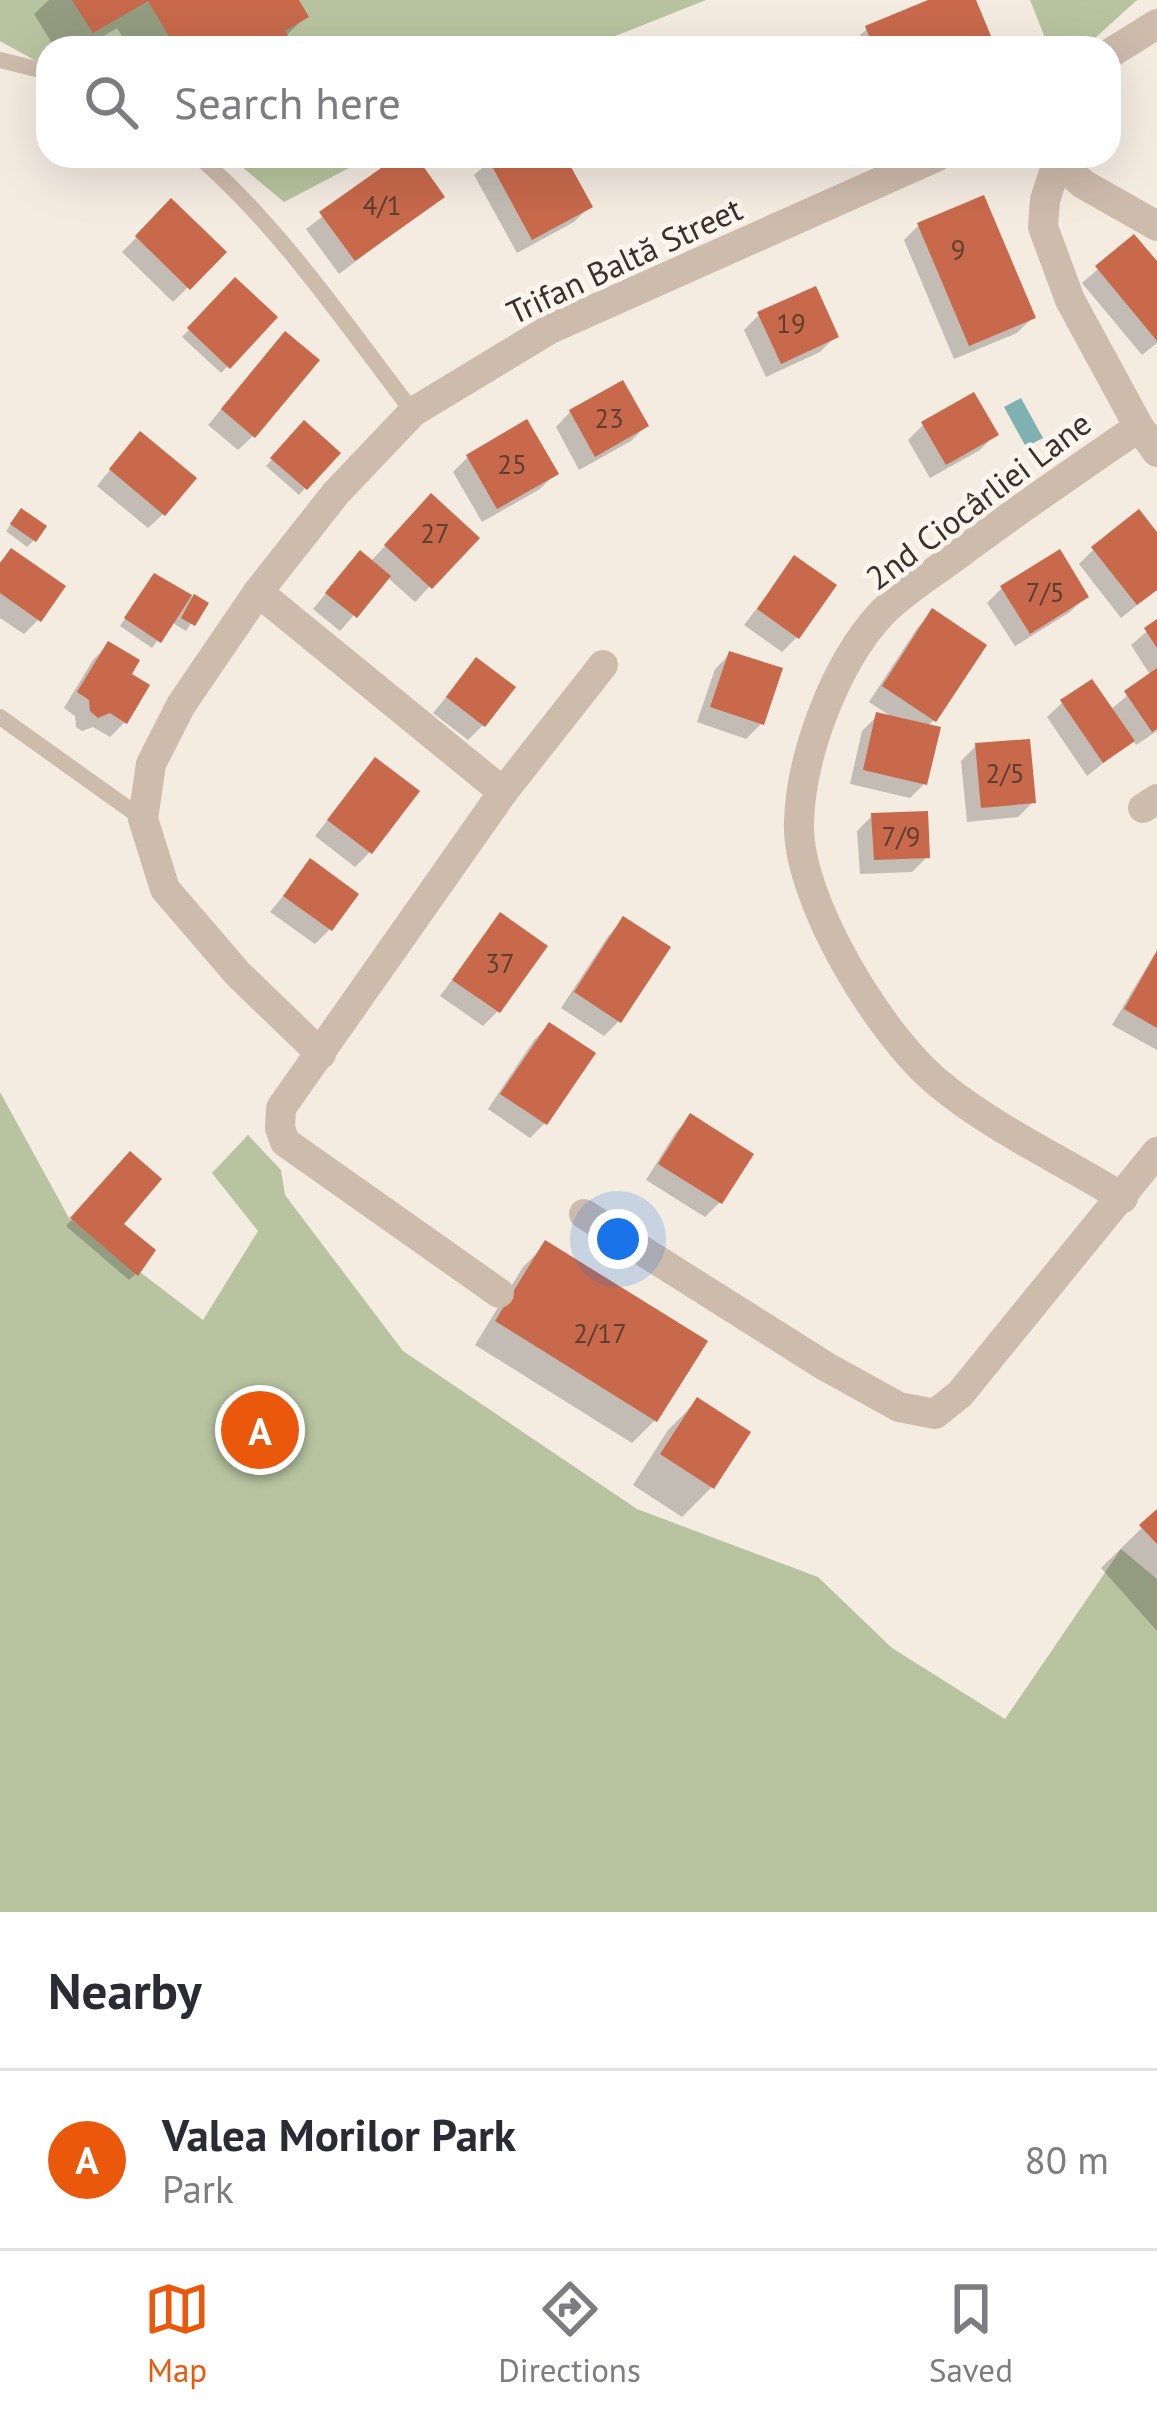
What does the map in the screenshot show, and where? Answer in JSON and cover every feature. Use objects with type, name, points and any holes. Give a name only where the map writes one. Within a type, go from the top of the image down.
[{"type":"street","points":[[1121,46],[1157,24]]},
{"type":"street","name":"Trifan Baltă Street","points":[[143,819],[151,764],[181,705],[258,592],[336,493],[413,412],[550,329],[911,168]]},
{"type":"street","name":"2nd Ciocârliei Lane","points":[[1052,168],[1043,227],[1070,300],[1148,439],[1010,515],[883,613],[844,663],[808,757],[798,824],[807,880],[838,950],[881,1018],[933,1079],[986,1119],[1123,1198]]},
{"type":"street","points":[[1064,168],[1157,226]]},
{"type":"street","points":[[258,592],[503,792]]},
{"type":"street","points":[[500,1293],[285,1142],[281,1108],[503,792],[603,665]]},
{"type":"street","points":[[143,819],[165,889],[238,974],[321,1054]]},
{"type":"street","points":[[584,1214],[844,1376],[899,1407],[935,1414],[960,1394],[1154,1163]]},
{"type":"lane","points":[[0,60],[36,69]]},
{"type":"lane","points":[[210,168],[313,281],[413,412]]},
{"type":"lane","points":[[0,717],[143,819]]},
{"type":"green space","points":[[0,0],[706,0],[615,36],[36,36],[36,61],[0,41]]},
{"type":"green space","points":[[1030,0],[1137,0],[1097,36],[1044,36]]},
{"type":"green space","points":[[243,168],[349,168],[284,202]]},
{"type":"green space","points":[[0,1092],[69,1218],[203,1320],[258,1231],[212,1173],[248,1135],[281,1170],[285,1195],[403,1351],[637,1509],[818,1577],[892,1648],[1005,1719],[1121,1549],[1157,1579],[1157,1912],[0,1912]]},
{"type":"water","points":[[1021,398],[1043,438],[1026,447],[1004,407]]},
{"type":"building","points":[[72,0],[299,0],[309,17],[285,31],[288,36],[169,36],[148,1],[93,33]]},
{"type":"building","points":[[928,0],[976,0],[991,36],[869,36],[865,26]]},
{"type":"building","points":[[381,168],[424,168],[445,197],[355,261],[319,212]]},
{"type":"building","points":[[493,168],[572,168],[593,207],[532,240]]},
{"type":"building","points":[[984,195],[1036,318],[969,346],[917,223]]},
{"type":"building","points":[[171,198],[227,252],[190,290],[135,236]]},
{"type":"building","points":[[1134,234],[1157,261],[1157,341],[1095,266]]},
{"type":"building","points":[[235,277],[278,317],[230,369],[187,328]]},
{"type":"building","points":[[816,286],[839,337],[781,364],[757,312]]},
{"type":"building","points":[[285,331],[320,360],[255,438],[221,409]]},
{"type":"building","points":[[623,380],[649,426],[595,457],[569,410]]},
{"type":"building","points":[[974,392],[999,435],[946,465],[921,422]]},
{"type":"building","points":[[527,419],[559,474],[497,509],[466,455]]},
{"type":"building","points":[[304,420],[341,453],[307,490],[270,458]]},
{"type":"building","points":[[140,431],[197,478],[165,516],[109,469]]},
{"type":"building","points":[[431,493],[480,538],[432,589],[384,545]]},
{"type":"building","points":[[21,508],[47,526],[36,542],[10,524]]},
{"type":"building","points":[[1139,509],[1157,532],[1157,590],[1137,605],[1091,547]]},
{"type":"building","points":[[11,548],[66,586],[41,622],[0,593],[0,563]]},
{"type":"building","points":[[1060,549],[1089,597],[1030,634],[1000,586]]},
{"type":"building","points":[[360,550],[391,576],[357,618],[325,593]]},
{"type":"building","points":[[794,555],[837,585],[799,639],[757,609]]},
{"type":"building","points":[[154,573],[192,595],[161,643],[124,618]]},
{"type":"building","points":[[194,594],[209,603],[195,626],[181,618]]},
{"type":"building","points":[[932,608],[987,645],[936,722],[882,686]]},
{"type":"building","points":[[1157,619],[1157,648],[1144,628]]},
{"type":"building","points":[[108,641],[140,660],[132,674],[150,685],[127,724],[110,713],[98,718],[90,711],[89,700],[77,692]]},
{"type":"building","points":[[729,651],[783,668],[764,725],[710,707]]},
{"type":"building","points":[[476,657],[516,687],[485,727],[446,697]]},
{"type":"building","points":[[1157,668],[1157,729],[1152,732],[1124,691]]},
{"type":"building","points":[[1092,679],[1135,741],[1103,763],[1060,700]]},
{"type":"building","points":[[876,712],[941,727],[927,785],[863,770]]},
{"type":"building","points":[[1030,739],[1036,803],[981,808],[975,743]]},
{"type":"building","points":[[375,757],[420,791],[372,854],[327,820]]},
{"type":"building","points":[[928,811],[930,858],[874,860],[871,813]]},
{"type":"building","points":[[310,858],[359,894],[332,931],[283,896]]},
{"type":"building","points":[[500,912],[548,946],[500,1013],[452,980]]},
{"type":"building","points":[[623,916],[671,947],[621,1023],[574,992]]},
{"type":"building","points":[[1157,951],[1157,1028],[1124,1009]]},
{"type":"building","points":[[549,1022],[596,1053],[547,1125],[500,1094]]},
{"type":"building","points":[[690,1113],[754,1154],[722,1204],[658,1164]]},
{"type":"building","points":[[130,1151],[162,1179],[124,1224],[156,1250],[138,1276],[70,1218]]},
{"type":"building","points":[[545,1240],[708,1341],[657,1422],[495,1321]]},
{"type":"building","points":[[697,1397],[751,1432],[714,1489],[660,1454]]},
{"type":"building","points":[[1157,1509],[1157,1544],[1139,1525]]},
{"type":"place","name":"Valea Morilor Park","points":[[260,1430]]}]
